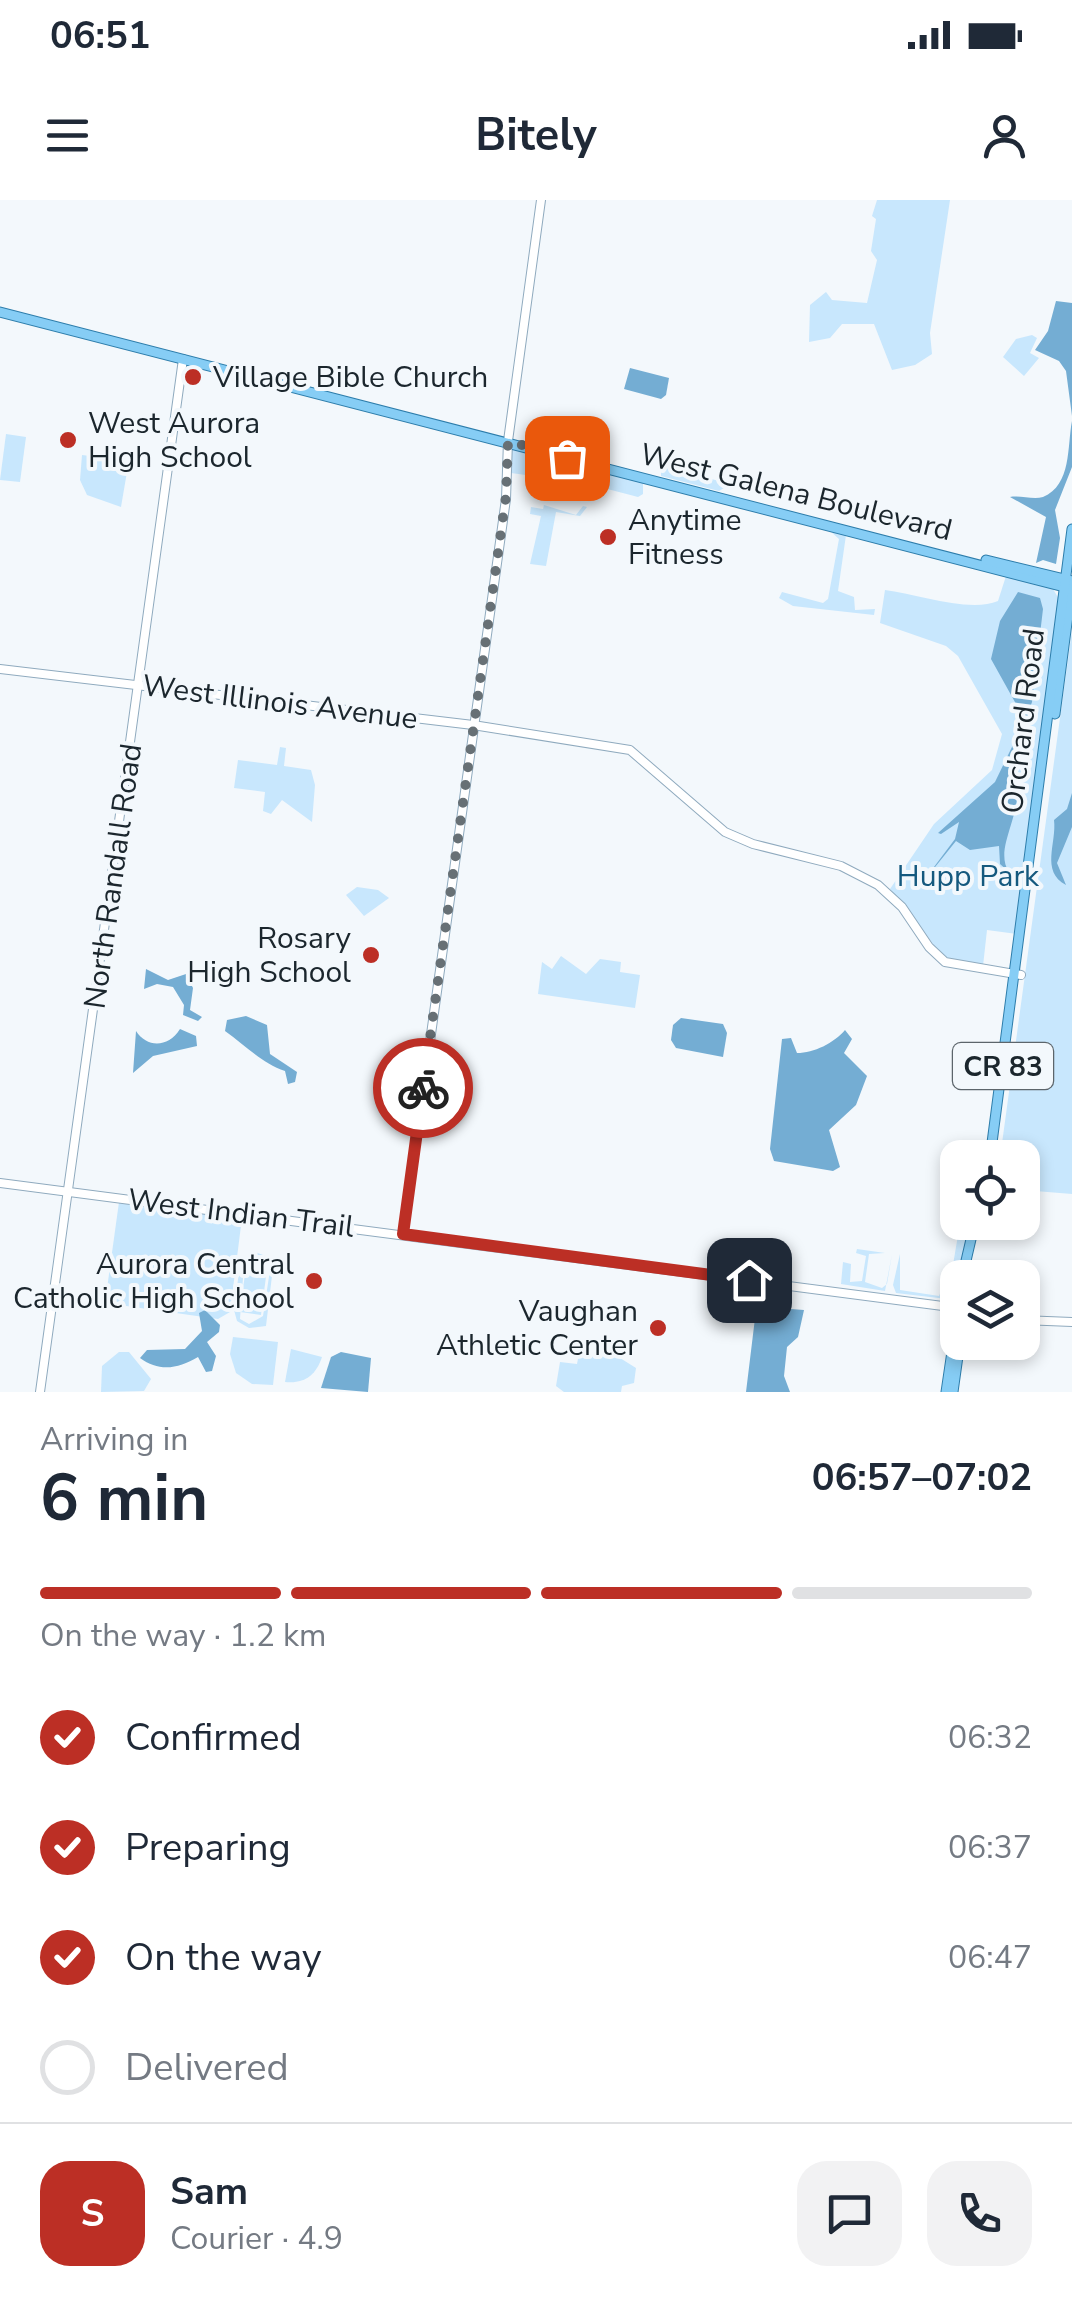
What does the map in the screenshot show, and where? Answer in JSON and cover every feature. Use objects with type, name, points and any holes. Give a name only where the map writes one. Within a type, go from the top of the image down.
[{"type":"main road","points":[[403,1234],[506,496],[508,442],[542,200]]},
{"type":"main road","name":"West Galena Boulevard","points":[[0,312],[1008,565],[1070,585]]},
{"type":"main road","name":"North Randall Road","points":[[40,1392],[183,359]]},
{"type":"main road","name":"West Galena Boulevard","points":[[564,456],[695,493],[1051,579]]},
{"type":"main road","points":[[695,493],[724,494]]},
{"type":"main road","name":"Orchard Road","points":[[995,1140],[1068,604],[1072,529]]},
{"type":"main road","points":[[989,567],[1008,565]]},
{"type":"main road","points":[[1068,565],[1051,579],[1068,604]]},
{"type":"main road","name":"West Illinois Avenue","points":[[0,669],[473,725],[630,750],[725,832],[753,844],[840,866],[878,885],[902,906],[931,950],[946,962],[1018,974]]},
{"type":"main road","name":"West Indian Trail","points":[[0,1183],[940,1308]]},
{"type":"main road","points":[[1040,1318],[1072,1319]]},
{"type":"main road","points":[[950,1392],[953,1360]]},
{"type":"main road","points":[[950,1392],[956,1360]]},
{"type":"green space","points":[[877,200],[950,200],[930,333],[932,354],[915,365],[892,370],[874,324],[842,324],[830,338],[809,342],[810,305],[826,292],[832,300],[867,303],[877,260],[871,251],[876,219],[872,216]]},
{"type":"green space","points":[[1032,335],[1037,338],[1030,353],[1039,358],[1024,376],[1003,357],[1016,339]]},
{"type":"green space","points":[[6,434],[26,437],[20,482],[0,480]]},
{"type":"green space","points":[[512,448],[593,469],[598,475],[589,502],[586,488],[576,486],[571,494],[558,490],[556,498],[544,495],[546,487],[538,485],[529,494],[533,476],[511,473]]},
{"type":"green space","points":[[82,455],[123,460],[128,466],[121,507],[87,495],[80,480]]},
{"type":"green space","points":[[661,466],[723,482],[724,488],[719,491],[661,476]]},
{"type":"green space","points":[[599,470],[643,482],[643,494],[638,497],[596,486]]},
{"type":"green space","points":[[544,505],[576,515],[583,506],[587,507],[580,516],[556,512],[546,566],[530,564],[541,516],[530,514],[531,507],[543,509]]},
{"type":"green space","points":[[829,530],[846,535],[838,591],[854,597],[855,610],[875,609],[874,615],[793,606],[779,598],[782,592],[823,603],[828,599],[839,539]]},
{"type":"green space","name":"Hupp Park","points":[[1006,576],[1053,589],[1059,599],[1017,934],[987,930],[983,966],[944,958],[890,889],[934,824],[992,770],[1002,734],[958,656],[946,646],[880,623],[885,590],[958,604],[986,604],[998,601]]},
{"type":"green space","points":[[1072,630],[1072,1194],[1040,1191],[1040,1140],[1002,1140]]},
{"type":"green space","points":[[280,747],[286,748],[284,766],[311,770],[315,785],[312,822],[282,800],[271,814],[263,811],[265,792],[234,788],[238,760],[277,765]]},
{"type":"green space","points":[[357,887],[378,890],[389,898],[364,916],[346,895]]},
{"type":"green space","points":[[561,956],[586,974],[600,959],[621,962],[620,972],[640,975],[635,1008],[538,994],[542,962],[552,969]]},
{"type":"green space","points":[[119,1202],[242,1218],[230,1312],[218,1319],[105,1303]]},
{"type":"green space","points":[[957,1240],[968,1240],[963,1260],[954,1260]]},
{"type":"green space","points":[[857,1249],[885,1253],[869,1254],[865,1282],[882,1288],[886,1285],[885,1291],[841,1284],[843,1262],[851,1264],[850,1282],[862,1281],[866,1256],[856,1253]]},
{"type":"green space","points":[[255,1252],[274,1259],[266,1326],[249,1328],[237,1321],[234,1310],[240,1264]],"holes":[[[256,1256],[266,1260],[270,1270],[263,1316],[249,1324],[240,1319],[244,1264]]]},
{"type":"green space","points":[[900,1254],[900,1290],[939,1296],[896,1293],[893,1285]]},
{"type":"green space","points":[[246,1266],[267,1269],[261,1315],[240,1312]]},
{"type":"green space","points":[[233,1337],[278,1342],[273,1385],[252,1384],[236,1373],[230,1354]]},
{"type":"green space","points":[[580,1348],[612,1353],[636,1368],[634,1383],[622,1386],[621,1392],[564,1392],[556,1386],[560,1362],[577,1364]]},
{"type":"green space","points":[[291,1349],[322,1357],[309,1377],[285,1382]]},
{"type":"green space","points":[[119,1352],[129,1352],[151,1379],[144,1391],[101,1392],[102,1366]]},
{"type":"water","points":[[1056,301],[1072,303],[1072,416],[1066,371],[1059,361],[1035,350],[1048,331]]},
{"type":"water","points":[[630,368],[669,378],[666,395],[661,399],[624,389]]},
{"type":"water","points":[[1072,421],[1072,467],[1055,510],[1060,538],[1056,564],[1043,560],[1036,563],[1046,517],[1010,497],[1043,497],[1059,484]]},
{"type":"water","points":[[1018,592],[1040,598],[1043,609],[1032,702],[1012,761],[1017,794],[1005,850],[1009,872],[1000,864],[999,846],[970,850],[956,841],[919,887],[955,839],[959,822],[938,833],[995,782],[1025,720],[991,659],[1000,621]]},
{"type":"water","points":[[1072,793],[1072,827],[1057,863],[1066,885],[1054,872],[1051,856],[1054,820],[1067,809]]},
{"type":"water","points":[[146,969],[168,980],[186,974],[193,988],[190,1010],[202,1017],[198,1021],[183,1015],[184,1005],[173,987],[157,984],[144,989]]},
{"type":"water","points":[[246,1016],[267,1025],[270,1054],[297,1072],[295,1082],[288,1084],[285,1071],[261,1059],[225,1031],[227,1020]]},
{"type":"water","points":[[681,1018],[723,1024],[727,1033],[723,1057],[676,1048],[671,1040],[673,1025]]},
{"type":"water","points":[[180,1029],[196,1036],[197,1046],[153,1056],[133,1073],[136,1031],[146,1041],[158,1044],[170,1040]]},
{"type":"water","points":[[845,1030],[852,1039],[844,1053],[867,1076],[856,1105],[829,1130],[840,1167],[833,1171],[774,1161],[770,1149],[782,1039],[791,1038],[797,1053],[803,1053],[823,1046]]},
{"type":"water","points":[[205,1310],[220,1325],[219,1332],[207,1342],[216,1356],[212,1371],[206,1372],[198,1357],[169,1367],[140,1358],[147,1350],[185,1349],[202,1331],[199,1313]]},
{"type":"water","points":[[756,1310],[804,1310],[798,1337],[787,1347],[784,1376],[790,1392],[746,1392]]},
{"type":"water","points":[[341,1352],[371,1358],[368,1392],[321,1388],[331,1357]]},
{"type":"way so far","points":[[423,1088],[506,496],[508,442],[516,440],[569,455],[567,458]]},
{"type":"place","name":"Village Bible Church","points":[[193,377]]},
{"type":"place","name":"West Aurora High School","points":[[68,440]]},
{"type":"place","name":"Anytime Fitness","points":[[608,537]]},
{"type":"place","name":"Rosary High School","points":[[371,955]]},
{"type":"place","name":"Aurora Central Catholic High School","points":[[314,1281]]},
{"type":"place","name":"Vaughan Athletic Center","points":[[658,1328]]},
{"type":"route","points":[[423,1088],[403,1234],[749,1280]]}]
